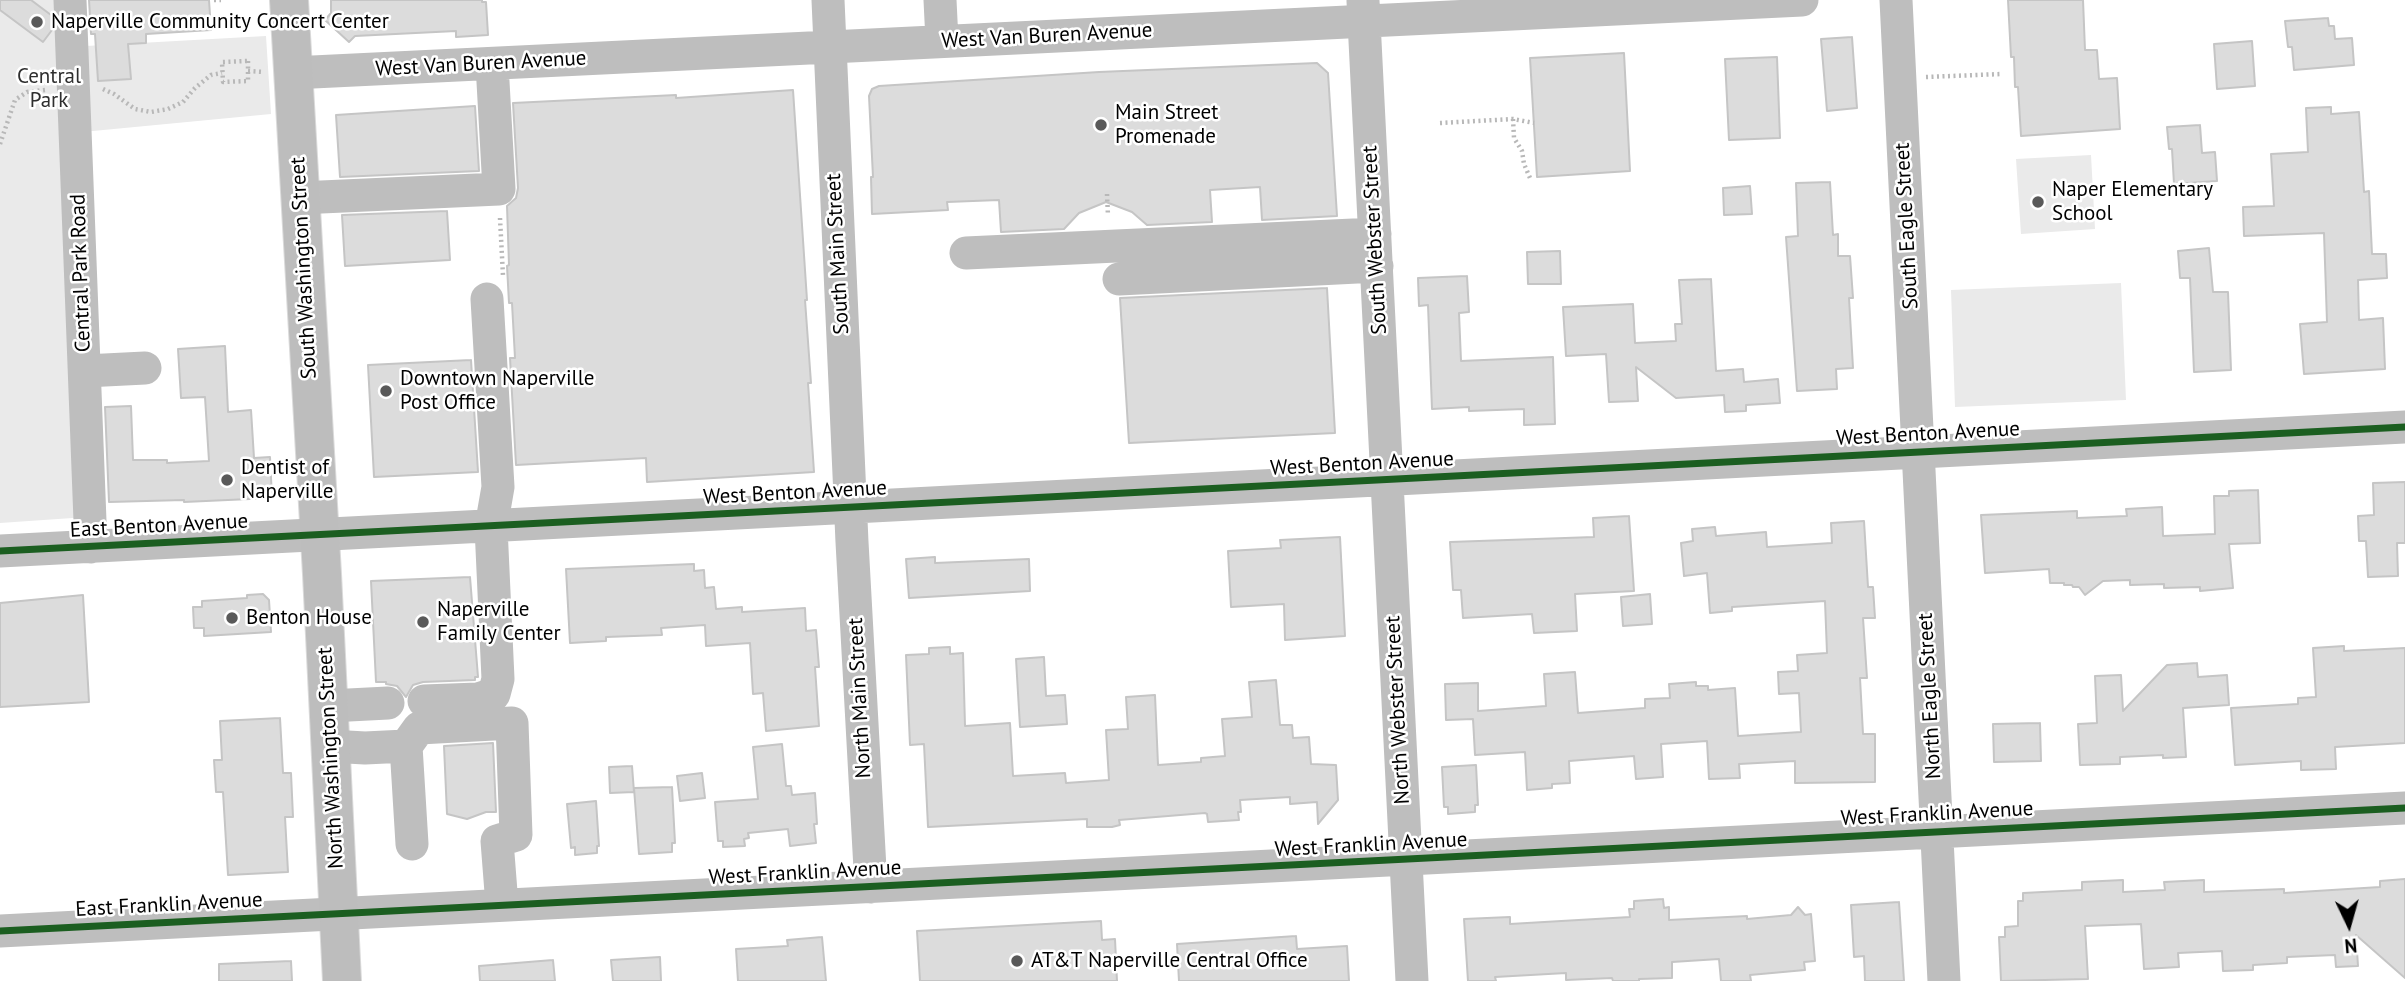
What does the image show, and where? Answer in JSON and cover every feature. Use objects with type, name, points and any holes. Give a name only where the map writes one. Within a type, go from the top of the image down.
[{"type":"main road","name":"South Washington Street","points":[[289,0],[278,73],[299,198],[320,535]]},
{"type":"main road","name":"North Washington Street","points":[[320,535],[342,981]]},
{"type":"street","name":"Central Park Road","points":[[70,0],[91,547]]},
{"type":"street","name":"South Main Street","points":[[828,0],[850,508]]},
{"type":"street","points":[[940,0],[942,41]]},
{"type":"street","name":"West Van Buren Avenue","points":[[278,73],[942,41],[1364,11],[1802,0]]},
{"type":"street","name":"South Eagle Street","points":[[1896,0],[1919,452]]},
{"type":"street","name":"South Webster Street","points":[[1364,11],[1386,480]]},
{"type":"street","points":[[299,198],[499,189],[492,64]]},
{"type":"street","points":[[966,253],[1376,250]]},
{"type":"street","points":[[1119,279],[1376,250]]},
{"type":"street","points":[[424,701],[478,699],[494,694],[498,679],[491,527],[498,487],[487,299]]},
{"type":"street","points":[[85,371],[145,368]]},
{"type":"street","name":"West Benton Avenue","points":[[320,535],[2405,427]]},
{"type":"street","name":"North Eagle Street","points":[[1919,452],[1944,981]]},
{"type":"street","name":"North Webster Street","points":[[1386,480],[1412,981]]},
{"type":"street","name":"North Main Street","points":[[850,508],[872,887]]},
{"type":"street","name":"East Benton Avenue","points":[[0,551],[320,535]]},
{"type":"street","points":[[329,706],[388,703]]},
{"type":"street","points":[[412,844],[406,746],[419,728],[512,723],[516,835],[497,841],[502,905]]},
{"type":"street","points":[[330,746],[406,746]]},
{"type":"street","name":"West Franklin Avenue","points":[[339,915],[2405,808]]},
{"type":"street","name":"East Franklin Avenue","points":[[0,931],[339,915]]},
{"type":"path","points":[[214,0],[221,0]]},
{"type":"path","points":[[248,61],[248,71],[248,81],[223,82],[222,62],[248,61]]},
{"type":"path","points":[[248,71],[278,73]]},
{"type":"path","points":[[1915,78],[2002,74]]},
{"type":"path","points":[[1440,123],[1513,119],[1534,122]]},
{"type":"path","points":[[1513,119],[1514,138],[1522,151],[1530,178]]},
{"type":"path","points":[[1107,194],[1108,216]]},
{"type":"green space","name":"Central Park","points":[[0,0],[71,0],[86,46],[266,36],[271,114],[72,133],[87,517],[0,523]]},
{"type":"green space","points":[[2091,155],[2095,229],[2021,234],[2016,159]]},
{"type":"green space","points":[[2121,283],[2126,400],[1955,407],[1951,290]]},
{"type":"building","name":"Naperville Community Concert Center","points":[[0,0],[31,0],[51,15],[52,30],[43,42],[0,10]]},
{"type":"building","points":[[89,0],[209,0],[211,30],[146,34],[146,43],[128,44],[131,79],[98,81],[95,34],[91,34]]},
{"type":"building","points":[[331,0],[482,0],[486,2],[488,35],[456,37],[456,31],[355,36],[349,42],[325,20],[331,13]]},
{"type":"building","points":[[2008,0],[2083,0],[2085,50],[2097,50],[2099,79],[2117,78],[2120,129],[2021,136],[2018,87],[2015,87],[2014,57],[2011,57]]},
{"type":"building","points":[[2328,18],[2329,26],[2334,26],[2335,39],[2352,38],[2354,65],[2294,70],[2292,47],[2288,47],[2285,21]]},
{"type":"building","points":[[1852,37],[1857,108],[1827,111],[1821,39]]},
{"type":"building","points":[[2252,41],[2255,86],[2217,89],[2214,44]]},
{"type":"building","points":[[1624,53],[1630,171],[1537,177],[1530,58]]},
{"type":"building","points":[[1777,57],[1780,138],[1729,140],[1725,59]]},
{"type":"building","name":"Main Street Promenade","points":[[1317,63],[1328,73],[1337,216],[1262,220],[1260,187],[1210,190],[1212,222],[1147,225],[1132,212],[1106,202],[1079,213],[1064,229],[1001,232],[999,200],[947,202],[948,210],[872,214],[869,96],[872,89],[879,86],[1099,72]]},
{"type":"building","points":[[793,90],[807,300],[811,383],[808,383],[814,472],[647,482],[646,458],[516,465],[510,358],[515,358],[507,266],[507,206],[516,198],[518,188],[513,103],[676,95],[676,98]]},
{"type":"building","points":[[475,106],[479,171],[340,177],[336,115]]},
{"type":"building","points":[[2331,107],[2331,114],[2359,112],[2364,192],[2369,191],[2372,254],[2386,254],[2387,278],[2358,280],[2359,320],[2383,318],[2385,369],[2304,374],[2300,324],[2327,322],[2324,233],[2244,236],[2243,207],[2274,206],[2271,154],[2308,152],[2306,108]]},
{"type":"building","points":[[2200,125],[2202,153],[2215,152],[2217,181],[2174,184],[2172,149],[2169,149],[2167,127]]},
{"type":"building","points":[[1830,182],[1833,235],[1838,234],[1838,256],[1850,256],[1853,298],[1849,298],[1853,368],[1836,369],[1837,389],[1797,391],[1786,237],[1798,236],[1796,183]]},
{"type":"building","points":[[1750,186],[1752,214],[1724,215],[1723,188]]},
{"type":"building","points":[[447,211],[450,260],[345,266],[342,215]]},
{"type":"building","points":[[2209,248],[2213,292],[2228,292],[2231,370],[2194,372],[2190,278],[2180,278],[2178,251]]},
{"type":"building","points":[[1560,251],[1561,284],[1528,284],[1527,252]]},
{"type":"building","points":[[1467,276],[1469,312],[1459,313],[1461,361],[1553,357],[1555,424],[1524,425],[1524,409],[1432,409],[1428,305],[1419,306],[1418,278]]},
{"type":"building","points":[[1711,279],[1716,371],[1743,369],[1744,382],[1778,379],[1780,403],[1746,405],[1746,411],[1725,412],[1724,395],[1676,398],[1636,367],[1638,401],[1609,402],[1606,354],[1566,356],[1563,307],[1633,304],[1635,343],[1676,341],[1675,324],[1682,324],[1679,280]]},
{"type":"building","points":[[1327,288],[1335,433],[1129,443],[1120,298]]},
{"type":"building","points":[[225,346],[228,412],[251,410],[254,458],[270,457],[272,498],[109,502],[105,407],[131,406],[133,460],[167,460],[167,463],[209,461],[205,397],[181,398],[178,349]]},
{"type":"building","points":[[471,360],[478,472],[374,477],[368,365]]},
{"type":"building","points":[[2405,482],[2405,543],[2397,543],[2398,576],[2368,577],[2366,541],[2359,541],[2358,516],[2374,515],[2373,483]]},
{"type":"building","points":[[2258,490],[2260,543],[2229,544],[2233,588],[2200,591],[2200,587],[2164,588],[2164,584],[2130,585],[2130,580],[2103,581],[2085,595],[2079,587],[2050,583],[2049,569],[1985,573],[1981,515],[2077,511],[2077,518],[2127,516],[2126,509],[2162,507],[2163,536],[2215,534],[2214,496],[2229,496],[2229,491]]},
{"type":"building","points":[[1629,516],[1634,591],[1575,594],[1577,631],[1534,633],[1532,614],[1463,618],[1461,590],[1453,590],[1450,542],[1594,537],[1593,518]]},
{"type":"building","points":[[1864,521],[1868,587],[1873,587],[1875,618],[1863,618],[1867,678],[1860,678],[1863,734],[1875,734],[1875,782],[1795,783],[1795,761],[1739,764],[1740,778],[1709,779],[1707,741],[1661,744],[1663,777],[1636,779],[1634,756],[1569,761],[1570,783],[1527,790],[1525,752],[1475,755],[1473,719],[1446,720],[1445,684],[1478,683],[1478,711],[1546,706],[1544,674],[1575,672],[1578,713],[1645,708],[1645,699],[1670,698],[1669,684],[1696,682],[1696,686],[1708,686],[1708,690],[1735,688],[1738,736],[1801,732],[1799,693],[1779,694],[1778,672],[1798,671],[1797,655],[1827,653],[1825,601],[1732,607],[1732,611],[1710,613],[1707,573],[1684,576],[1681,543],[1693,541],[1692,529],[1715,527],[1716,536],[1766,532],[1767,547],[1832,543],[1831,523]]},
{"type":"building","points":[[1340,537],[1345,636],[1285,640],[1284,604],[1231,607],[1228,551],[1281,548],[1280,540]]},
{"type":"building","points":[[935,557],[935,563],[1029,559],[1030,591],[909,598],[906,559]]},
{"type":"building","points":[[694,564],[694,571],[704,570],[705,588],[714,587],[716,609],[742,607],[742,612],[805,608],[806,631],[816,630],[819,667],[815,667],[819,726],[766,731],[763,693],[753,694],[750,643],[706,646],[705,625],[661,628],[662,635],[606,637],[606,641],[570,643],[566,569]]},
{"type":"building","name":"Naperville Family Center","points":[[470,577],[478,677],[475,677],[475,680],[423,682],[413,685],[406,697],[397,686],[376,682],[371,581]]},
{"type":"building","name":"Benton House","points":[[263,594],[269,600],[271,632],[204,636],[204,628],[194,628],[193,607],[202,607],[202,601],[247,598],[247,595]]},
{"type":"building","points":[[1650,594],[1652,624],[1623,626],[1621,597]]},
{"type":"building","points":[[83,595],[89,702],[0,707],[0,603]]},
{"type":"building","points":[[2344,646],[2344,651],[2405,648],[2405,743],[2335,747],[2336,769],[2301,770],[2301,761],[2235,765],[2231,708],[2298,704],[2298,698],[2316,697],[2313,648]]},
{"type":"building","points":[[950,647],[950,654],[963,653],[965,726],[1010,723],[1013,776],[1065,773],[1066,783],[1109,780],[1106,730],[1128,729],[1126,697],[1155,695],[1158,765],[1201,762],[1201,758],[1225,756],[1222,719],[1252,717],[1249,682],[1276,680],[1280,725],[1292,725],[1293,738],[1309,737],[1311,764],[1336,765],[1338,800],[1318,824],[1317,802],[1290,804],[1290,797],[1240,800],[1239,820],[1208,822],[1205,813],[1119,820],[1120,825],[1112,827],[1087,827],[1087,819],[928,827],[924,744],[910,745],[906,655],[929,654],[929,648]]},
{"type":"building","points":[[1044,657],[1046,696],[1065,695],[1067,724],[1020,727],[1016,659]]},
{"type":"building","points":[[2197,663],[2198,677],[2227,675],[2229,705],[2183,708],[2186,757],[2120,757],[2120,764],[2080,765],[2078,724],[2097,723],[2095,676],[2121,675],[2123,711],[2167,665]]},
{"type":"building","points":[[280,718],[283,773],[291,773],[293,817],[285,817],[288,872],[228,875],[223,792],[216,792],[214,760],[222,760],[220,721]]},
{"type":"building","points":[[2040,723],[2041,761],[1994,762],[1993,724]]},
{"type":"building","points":[[493,743],[496,812],[486,812],[467,819],[447,814],[444,746]]},
{"type":"building","points":[[782,744],[786,786],[791,786],[792,795],[815,793],[816,843],[790,846],[788,829],[748,833],[749,838],[744,839],[745,846],[723,847],[723,841],[718,841],[715,802],[758,799],[753,747]]},
{"type":"building","points":[[1476,765],[1478,805],[1475,805],[1475,812],[1448,814],[1448,807],[1444,807],[1442,767]]},
{"type":"building","points":[[632,766],[634,792],[610,793],[609,767]]},
{"type":"building","points":[[702,773],[705,798],[680,801],[677,776]]},
{"type":"building","points":[[672,787],[675,843],[672,843],[672,852],[639,854],[634,788]]},
{"type":"building","points":[[596,801],[599,846],[597,853],[575,855],[575,847],[571,848],[567,804]]},
{"type":"building","points":[[2405,879],[2405,978],[2356,935],[2358,966],[2336,967],[2335,955],[2287,957],[2287,963],[2253,965],[2253,970],[2223,971],[2222,951],[2178,953],[2179,967],[2144,969],[2141,924],[2085,926],[2088,979],[2001,981],[1999,937],[2005,937],[2005,927],[2018,926],[2018,901],[2023,901],[2023,893],[2082,890],[2082,882],[2123,880],[2123,892],[2165,890],[2164,882],[2204,880],[2204,892],[2284,889],[2284,893],[2380,887],[2380,881]]},
{"type":"building","points":[[1663,899],[1664,908],[1669,907],[1669,920],[1747,916],[1747,919],[1791,915],[1798,907],[1805,915],[1811,914],[1815,961],[1804,962],[1805,970],[1750,975],[1751,981],[1721,981],[1719,959],[1672,962],[1672,978],[1639,981],[1613,981],[1612,978],[1566,980],[1566,973],[1495,977],[1496,981],[1468,981],[1464,919],[1510,917],[1510,924],[1630,917],[1629,909],[1634,909],[1634,901]]},
{"type":"building","points":[[1899,902],[1904,981],[1865,981],[1864,956],[1854,957],[1851,905]]},
{"type":"building","name":"AT&T Naperville Central Office","points":[[1101,921],[1102,940],[1115,939],[1117,981],[920,981],[917,931]]},
{"type":"building","points":[[1296,936],[1297,949],[1347,946],[1349,981],[1179,981],[1177,944]]},
{"type":"building","points":[[822,937],[826,981],[738,981],[736,949],[788,946],[787,940]]},
{"type":"building","points":[[660,957],[661,981],[613,981],[611,960]]},
{"type":"building","points":[[553,960],[555,981],[480,981],[479,966]]},
{"type":"building","points":[[291,961],[292,981],[219,981],[219,964]]},
{"type":"cycle path","points":[[0,551],[2405,427]]},
{"type":"cycle path","points":[[0,931],[2405,808]]},
{"type":"place","name":"Naperville Community Concert Center","points":[[37,22]]},
{"type":"place","name":"Main Street Promenade","points":[[1101,125]]},
{"type":"place","name":"Naper Elementary School","points":[[2038,202]]},
{"type":"place","name":"Downtown Naperville Post Office","points":[[386,391]]},
{"type":"place","name":"Dentist of Naperville","points":[[227,480]]},
{"type":"place","name":"Benton House","points":[[232,618]]},
{"type":"place","name":"Naperville Family Center","points":[[423,622]]},
{"type":"place","name":"AT&T Naperville Central Office","points":[[1017,961]]}]
